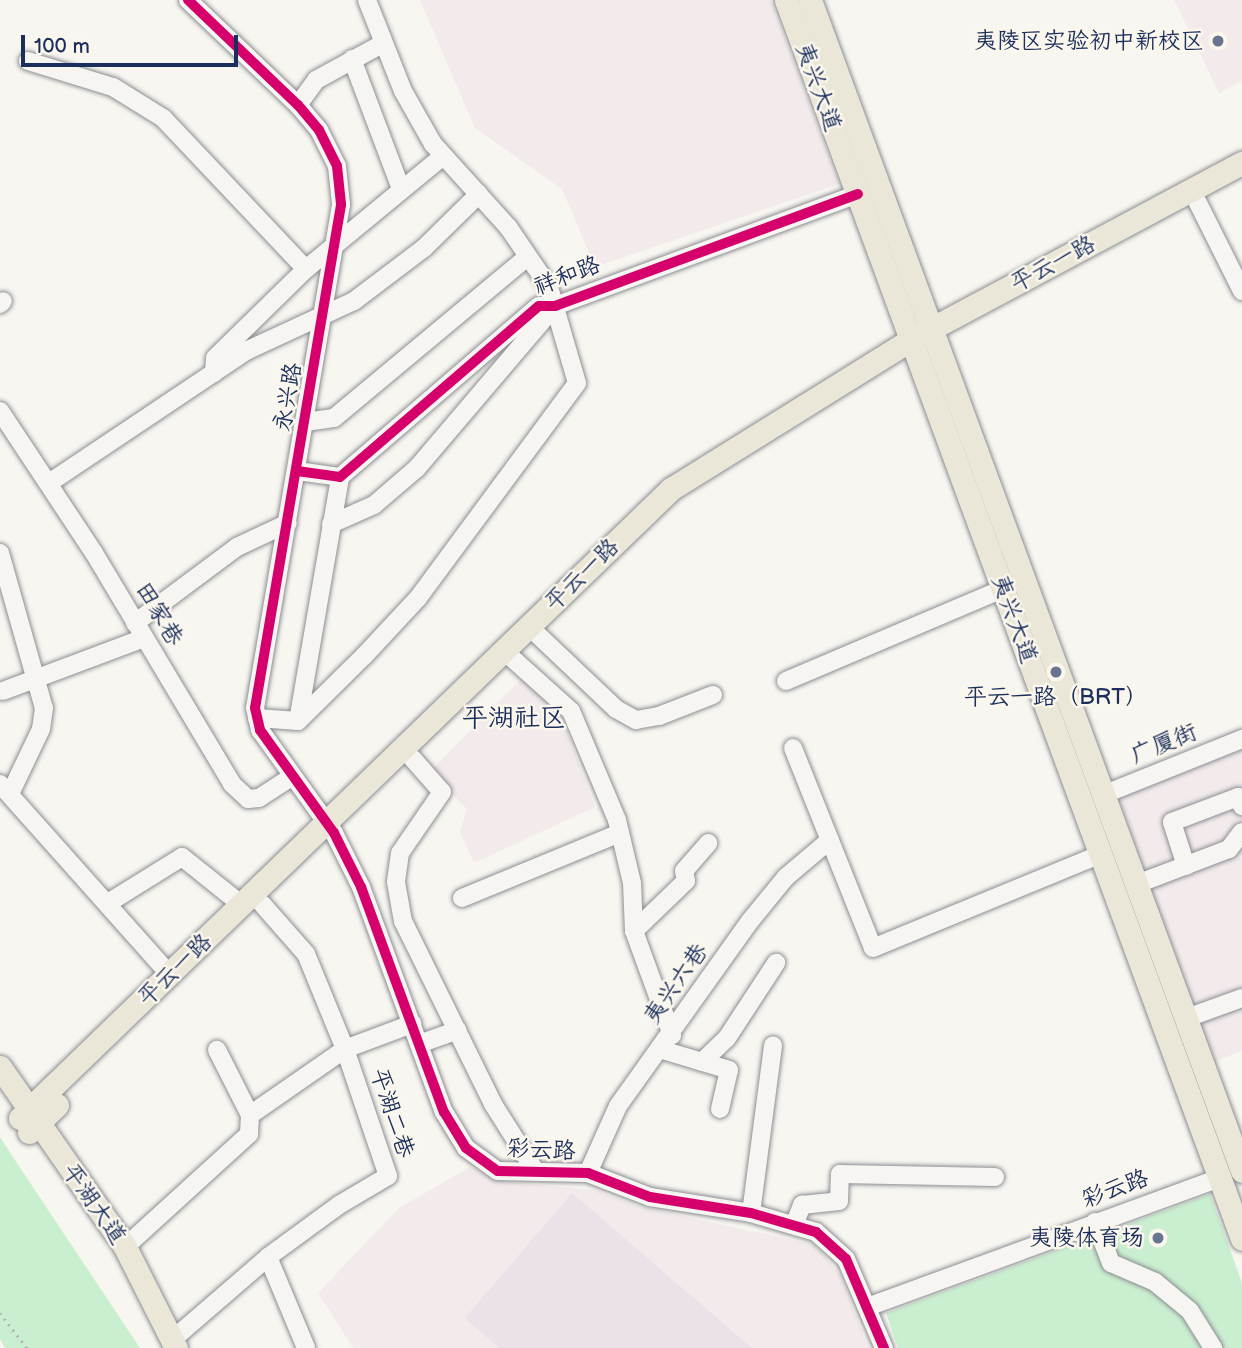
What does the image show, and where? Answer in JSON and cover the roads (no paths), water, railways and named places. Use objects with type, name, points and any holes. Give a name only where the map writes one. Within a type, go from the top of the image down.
[{"type":"main road","name":"夷兴大道","points":[[786,0],[858,194],[924,340],[1105,794],[1187,1018],[1231,1174],[1242,1239]]},
{"type":"main road","name":"夷兴大道","points":[[810,0],[924,340],[1003,589],[1101,854],[1231,1174]]},
{"type":"main road","name":"平云一路","points":[[29,1121],[330,828],[671,489],[924,340],[1242,163]]},
{"type":"main road","name":"平云一路","points":[[330,828],[412,758],[676,500],[924,340],[1242,176]]},
{"type":"main road","name":"平云一路","points":[[29,1121],[170,975],[252,904]]},
{"type":"main road","name":"平湖大道","points":[[0,1067],[29,1121],[116,1253],[171,1345]]},
{"type":"main road","name":"平湖大道","points":[[0,1087],[125,1247],[171,1345]]},
{"type":"street","name":"永兴路","points":[[188,0],[298,105],[319,130],[337,166],[341,205],[255,708],[257,718]]},
{"type":"street","points":[[330,828],[260,730],[257,718],[298,721],[418,598],[577,383],[549,287],[480,194],[443,156],[403,91],[367,0]]},
{"type":"street","points":[[298,105],[316,80],[384,43]]},
{"type":"street","points":[[352,59],[401,188]]},
{"type":"street","points":[[28,61],[113,87],[163,118],[306,269]]},
{"type":"street","points":[[214,373],[215,358],[336,240],[443,156]]},
{"type":"street","points":[[49,483],[248,350],[354,301],[424,248],[480,194]]},
{"type":"street","name":"祥和路","points":[[340,477],[539,306],[555,306],[858,194]]},
{"type":"street","points":[[1197,201],[1242,290]]},
{"type":"street","points":[[305,422],[334,418],[527,257]]},
{"type":"street","points":[[331,524],[374,505],[417,468],[555,306]]},
{"type":"street","name":"田家巷","points":[[0,411],[49,483],[233,784],[248,799],[273,791],[293,776]]},
{"type":"street","points":[[297,471],[340,477],[298,721]]},
{"type":"street","points":[[3,691],[37,679],[139,630],[237,547],[288,523]]},
{"type":"street","points":[[0,552],[44,708],[41,729],[6,788],[170,975]]},
{"type":"street","points":[[786,681],[1003,589]]},
{"type":"street","points":[[538,635],[616,709],[636,720],[659,716],[713,695]]},
{"type":"street","points":[[513,659],[571,711],[620,832],[632,883],[634,931],[672,1035]]},
{"type":"street","name":"广厦街","points":[[1105,794],[1242,739]]},
{"type":"street","points":[[793,748],[873,948],[1101,854]]},
{"type":"street","points":[[412,758],[442,792],[400,853],[396,882],[403,921],[493,1104],[534,1169]]},
{"type":"street","points":[[1186,866],[1172,822],[1238,797],[1242,806]]},
{"type":"street","name":"彩云路","points":[[330,828],[361,887],[444,1112],[466,1148],[498,1171],[534,1169],[588,1174],[650,1197],[751,1213],[817,1232],[846,1259],[870,1306],[884,1348]]},
{"type":"street","points":[[462,898],[620,832]]},
{"type":"street","points":[[1138,884],[1229,849],[1242,832]]},
{"type":"street","name":"夷兴六巷","points":[[588,1174],[618,1106],[672,1035],[750,921],[786,877],[830,840]]},
{"type":"street","points":[[634,931],[686,881],[684,871],[708,843]]},
{"type":"street","name":"平湖二巷","points":[[108,903],[182,857],[252,904],[306,954],[345,1049],[387,1176],[268,1257],[171,1345]]},
{"type":"street","points":[[702,1062],[727,1038],[776,963]]},
{"type":"street","points":[[1187,1018],[1242,998]]},
{"type":"street","points":[[250,1115],[345,1049],[412,1024]]},
{"type":"street","points":[[419,1044],[458,1030]]},
{"type":"street","points":[[751,1213],[773,1045]]},
{"type":"street","points":[[659,1049],[729,1070],[720,1109]]},
{"type":"street","points":[[125,1247],[237,1149],[249,1134],[250,1115],[217,1050]]},
{"type":"street","points":[[794,1226],[802,1205],[839,1201],[840,1174],[995,1177]]},
{"type":"street","name":"彩云路","points":[[870,1306],[1231,1174]]},
{"type":"street","points":[[1094,1222],[1111,1263],[1155,1282],[1190,1311],[1213,1348]]},
{"type":"street","points":[[268,1257],[306,1348]]},
{"type":"place","name":"夷陵区实验初中新校区","points":[[1218,41]]},
{"type":"place","name":"平云一路（BRT）","points":[[1056,672]]},
{"type":"place","name":"夷陵体育场","points":[[1158,1238]]},
{"type":"district","name":"平湖社区","points":[[514,719]]}]
